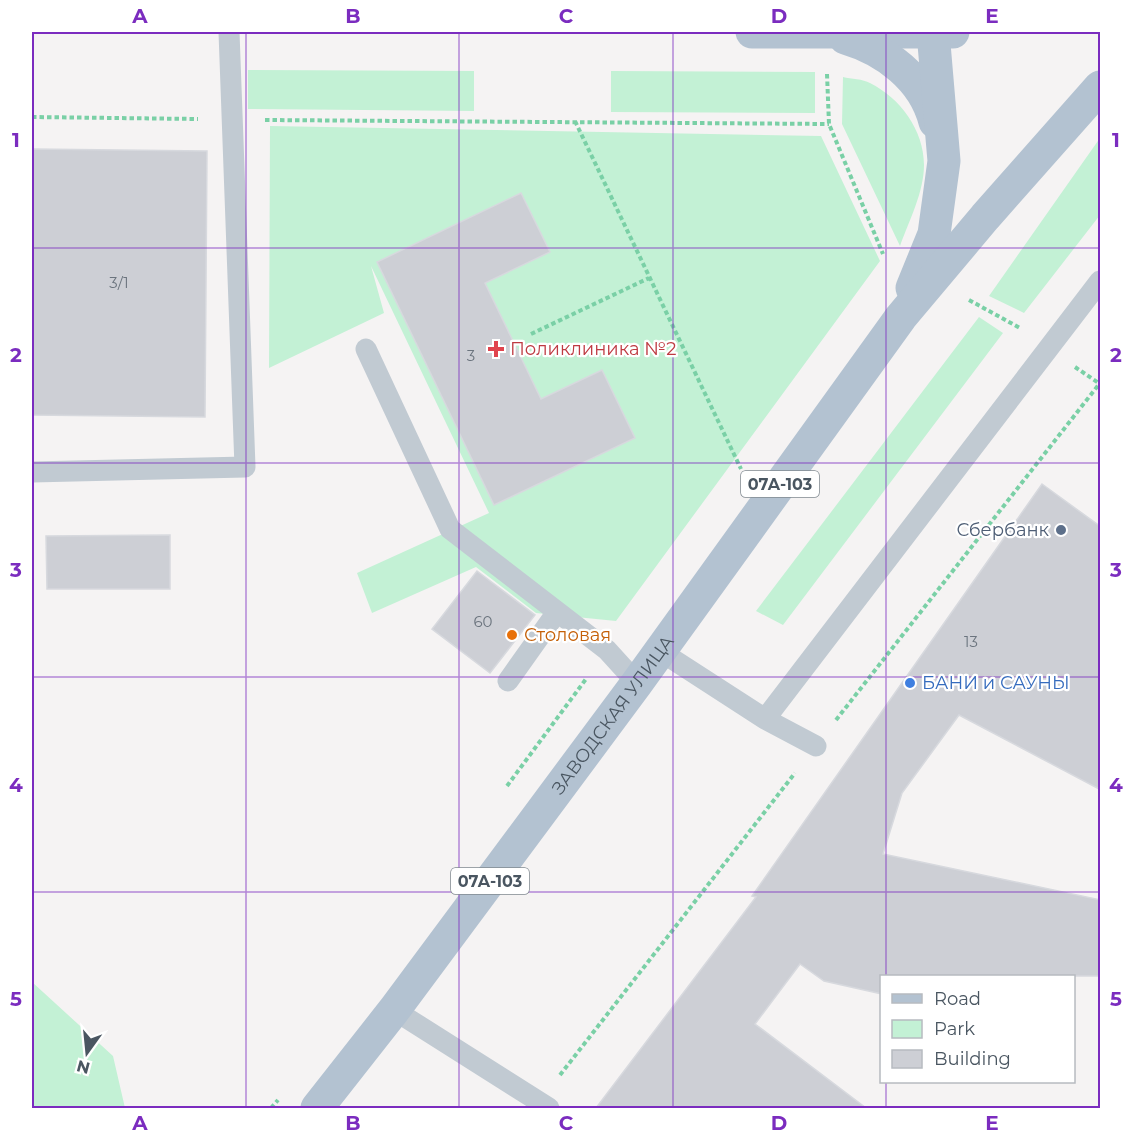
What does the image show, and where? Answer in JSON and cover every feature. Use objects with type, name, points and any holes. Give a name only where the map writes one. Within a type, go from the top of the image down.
[{"type":"main road","points":[[752,32],[939,32],[944,161]]},
{"type":"main road","points":[[826,32],[864,44],[890,57],[908,74],[933,117],[944,161]]},
{"type":"main road","points":[[924,279],[1101,87]]},
{"type":"main road","name":"ЗАВОДСКАЯ УЛИЦА","points":[[317,1108],[394,1010],[637,683],[901,317],[924,279],[934,234],[944,161]]},
{"type":"lane","points":[[32,472],[245,467],[229,32]]},
{"type":"lane","points":[[765,719],[1101,281]]},
{"type":"lane","points":[[366,349],[450,529],[607,650],[637,683]]},
{"type":"lane","points":[[508,681],[557,612]]},
{"type":"lane","points":[[660,651],[765,719],[816,746]]},
{"type":"lane","points":[[394,1010],[549,1108]]},
{"type":"path","points":[[826,32],[829,124],[888,265],[924,279],[1002,316],[1100,384]]},
{"type":"path","points":[[32,117],[829,124]]},
{"type":"path","points":[[575,121],[742,469]]},
{"type":"path","points":[[531,334],[649,278]]},
{"type":"green space","points":[[248,70],[474,71],[474,111],[248,109]]},
{"type":"green space","points":[[611,71],[815,72],[815,113],[611,112]]},
{"type":"green space","points":[[843,77],[867,82],[891,97],[908,116],[920,140],[924,165],[922,186],[900,246],[842,124]]},
{"type":"green space","points":[[270,126],[821,136],[880,261],[616,621],[536,613],[476,567],[372,613],[357,573],[489,513],[371,266],[384,313],[269,368]]},
{"type":"green space","points":[[1100,138],[1100,215],[1024,313],[989,296]]},
{"type":"green space","points":[[979,317],[1003,333],[783,625],[756,611]]},
{"type":"green space","points":[[32,982],[113,1056],[125,1108],[32,1108]]},
{"type":"building","points":[[32,149],[207,151],[205,417],[32,415]]},
{"type":"building","points":[[521,193],[550,252],[485,283],[541,399],[602,370],[635,438],[494,505],[377,262]]},
{"type":"building","points":[[1042,484],[1101,527],[1101,790],[959,715],[902,793],[883,854],[1101,900],[1101,976],[880,975],[880,994],[824,981],[800,964],[755,1024],[866,1108],[596,1108],[756,897],[752,896]]},
{"type":"building","points":[[170,535],[170,589],[47,589],[46,536]]},
{"type":"building","points":[[477,571],[535,615],[490,673],[432,629]]},
{"type":"place","name":"Поликлиника №2","points":[[496,349]]},
{"type":"place","name":"Сбербанк","points":[[1061,530]]},
{"type":"place","name":"Столовая","points":[[512,635]]},
{"type":"place","name":"БАНИ и САУНЫ","points":[[910,683]]}]
